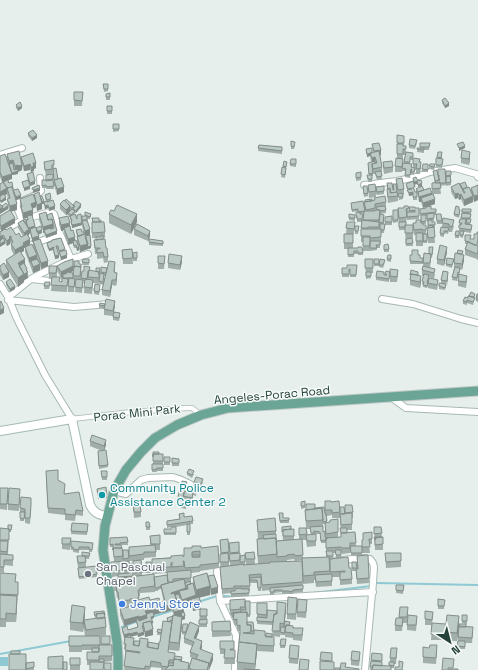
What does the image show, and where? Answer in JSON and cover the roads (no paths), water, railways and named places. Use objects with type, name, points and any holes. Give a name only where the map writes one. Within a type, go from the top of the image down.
[{"type":"main road","name":"Angeles-Porac Road","points":[[118,670],[117,642],[103,550],[105,526],[114,491],[126,470],[155,438],[177,425],[201,415],[228,408],[478,391]]},
{"type":"main road","points":[[0,431],[72,419],[90,505],[97,514],[107,516]]},
{"type":"street","points":[[0,155],[22,148]]},
{"type":"street","points":[[364,185],[397,181],[430,172],[455,168],[477,174]]},
{"type":"street","points":[[22,220],[16,205],[38,194],[41,190],[40,178]]},
{"type":"street","points":[[0,234],[22,220],[50,212],[54,214],[60,234],[71,259]]},
{"type":"street","points":[[30,246],[60,234]]},
{"type":"street","points":[[5,295],[15,292],[31,279],[71,259],[88,254]]},
{"type":"street","points":[[31,279],[62,282]]},
{"type":"street","points":[[0,284],[46,375],[72,419]]},
{"type":"street","points":[[78,284],[102,286]]},
{"type":"street","points":[[5,295],[74,307],[109,304]]},
{"type":"street","points":[[382,299],[413,304],[478,323]]},
{"type":"street","points":[[392,398],[406,408],[478,412]]},
{"type":"street","name":"Porac Mini Park","points":[[72,419],[186,408],[192,408],[201,415]]},
{"type":"street","points":[[114,491],[126,494],[141,480],[148,478],[173,477],[190,484]]},
{"type":"street","points":[[316,562],[363,558],[370,559],[373,562],[373,592],[365,670]]},
{"type":"street","points":[[232,569],[217,571],[220,601],[236,635],[235,670]]},
{"type":"street","points":[[220,601],[373,592]]},
{"type":"water","points":[[0,657],[8,657],[8,666],[0,666]]},
{"type":"waterway","points":[[376,583],[478,585]]},
{"type":"waterway","points":[[313,593],[371,586]]},
{"type":"waterway","points":[[198,602],[217,596]]},
{"type":"waterway","points":[[224,596],[237,597]]},
{"type":"waterway","points":[[182,607],[193,603]]},
{"type":"waterway","points":[[152,617],[174,610]]},
{"type":"waterway","points":[[122,627],[138,621]]},
{"type":"waterway","points":[[0,654],[71,641]]},
{"type":"place","name":"Community Police Assistance Center 2","points":[[102,495]]},
{"type":"place","name":"San Pascual Chapel","points":[[88,574]]},
{"type":"place","name":"Jenny Store","points":[[122,604]]}]
